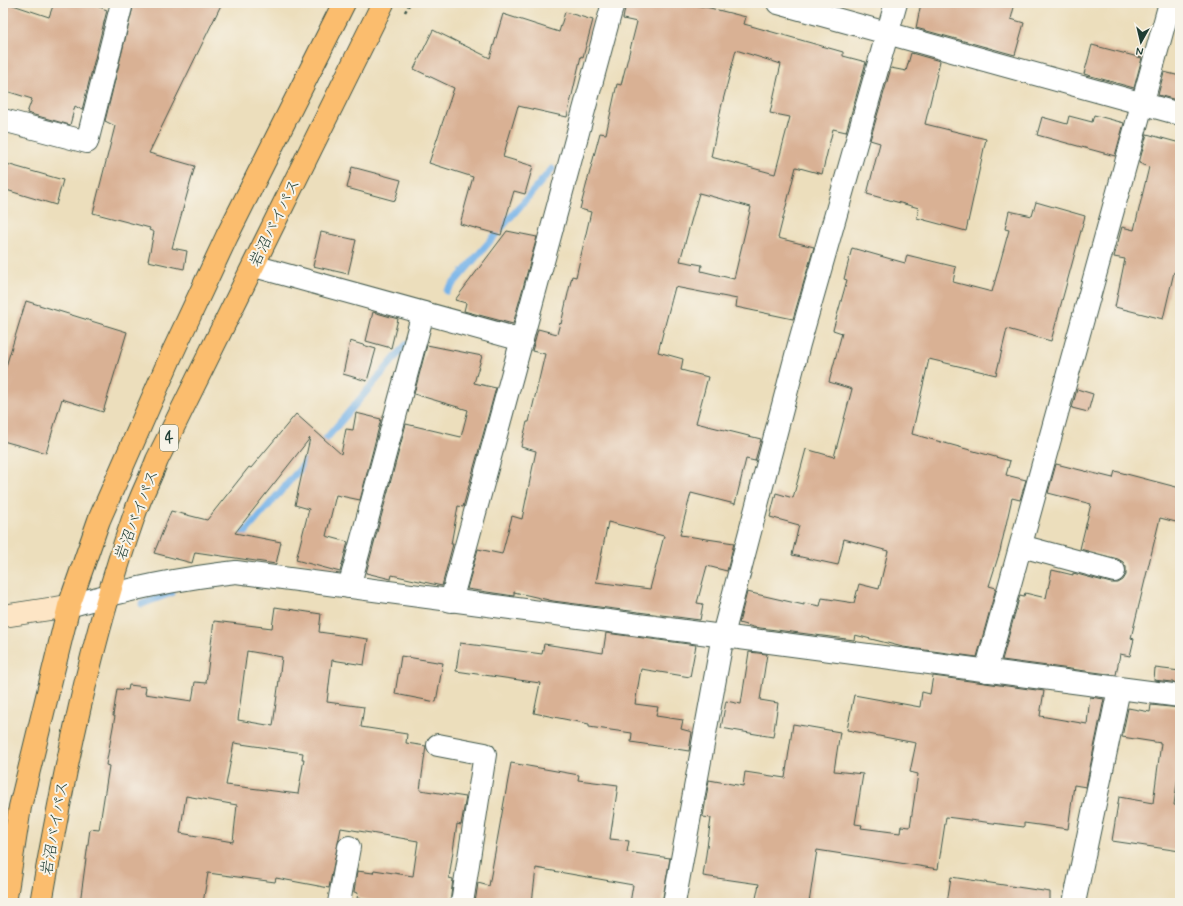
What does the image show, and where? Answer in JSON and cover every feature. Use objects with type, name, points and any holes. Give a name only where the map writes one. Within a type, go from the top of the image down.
[{"type":"highway","name":"岩沼バイパス","points":[[5,903],[20,807],[69,606],[99,520],[171,356],[227,236],[344,3]]},
{"type":"highway","name":"岩沼バイパス","points":[[41,903],[61,791],[96,637],[108,594],[134,515],[157,460],[383,3]]},
{"type":"street","points":[[3,120],[86,142],[122,3]]},
{"type":"street","points":[[451,600],[613,3]]},
{"type":"street","points":[[778,3],[887,35],[1180,114]]},
{"type":"street","points":[[674,903],[723,635],[799,344],[896,3]]},
{"type":"street","points":[[986,671],[1144,104],[1170,3]]},
{"type":"street","points":[[254,266],[522,340]]},
{"type":"street","points":[[349,587],[423,313]]},
{"type":"street","points":[[1021,546],[1114,571]]},
{"type":"street","points":[[3,616],[69,606],[108,594],[171,581],[236,572],[1180,696]]},
{"type":"street","points":[[1074,903],[1119,689]]},
{"type":"street","points":[[438,745],[485,754],[462,903]]},
{"type":"street","points":[[339,903],[349,847]]},
{"type":"building","points":[[7,3],[49,17],[54,3],[89,3],[107,10],[82,110],[75,106],[70,125],[27,113],[32,99],[3,90],[3,14]]},
{"type":"building","points":[[134,3],[222,3],[149,153],[195,166],[172,248],[187,251],[184,269],[148,261],[154,232],[149,230],[150,228],[93,213],[115,126],[105,121]]},
{"type":"building","points":[[626,3],[684,3],[746,17],[744,24],[843,52],[843,56],[866,62],[846,132],[833,129],[822,174],[796,167],[778,238],[814,247],[793,319],[736,307],[737,299],[675,287],[658,352],[683,359],[681,370],[708,377],[696,423],[761,439],[755,461],[746,459],[735,504],[691,493],[680,535],[734,543],[727,571],[707,566],[697,603],[703,604],[700,620],[553,601],[514,592],[514,596],[467,589],[478,549],[502,554],[512,516],[522,519],[536,451],[521,447],[527,422],[529,422],[545,354],[532,351],[538,329],[557,334],[560,323],[561,324],[572,276],[576,277],[591,212],[580,209],[600,133],[606,134],[617,84],[621,85],[637,22],[623,19]],"holes":[[[736,50],[781,64],[770,113],[790,117],[775,174],[711,157],[721,108]],[[699,193],[751,207],[734,279],[701,271],[702,265],[680,261]],[[608,522],[664,536],[650,589],[596,582]]]},
{"type":"building","points":[[921,3],[1015,3],[1011,19],[1024,23],[1015,55],[916,28]]},
{"type":"building","points":[[565,12],[593,20],[583,57],[581,56],[567,117],[518,106],[503,157],[533,166],[525,194],[514,191],[501,235],[460,224],[473,177],[429,163],[454,88],[414,69],[433,30],[490,58],[503,14],[559,32]]},
{"type":"building","points":[[1092,45],[1142,58],[1134,88],[1084,74]]},
{"type":"building","points":[[911,53],[940,61],[925,124],[986,139],[966,231],[917,218],[919,208],[867,194],[880,143],[870,140],[891,68],[906,71]]},
{"type":"building","points":[[1164,72],[1180,76],[1180,101],[1158,95]]},
{"type":"building","points":[[1094,115],[1124,123],[1115,156],[1037,135],[1042,117],[1067,124],[1069,116],[1092,122]]},
{"type":"building","points":[[1147,134],[1180,143],[1180,273],[1174,272],[1163,319],[1115,307],[1125,259],[1114,257],[1122,227],[1134,230],[1149,167],[1139,163]]},
{"type":"building","points":[[3,163],[63,180],[56,205],[3,189]]},
{"type":"building","points":[[352,167],[401,180],[395,201],[347,188]]},
{"type":"building","points":[[1036,202],[1085,216],[1051,341],[1007,329],[996,375],[929,359],[912,434],[1010,461],[1006,475],[1026,480],[1020,500],[1012,498],[1000,551],[989,586],[996,588],[977,657],[903,647],[855,635],[854,640],[753,627],[739,623],[747,592],[804,605],[804,603],[820,606],[822,598],[854,603],[859,584],[879,589],[888,551],[844,539],[838,565],[792,555],[799,525],[770,517],[776,493],[793,498],[806,449],[834,457],[852,389],[829,382],[842,333],[833,330],[847,280],[844,279],[852,248],[905,263],[907,255],[956,267],[953,282],[992,292],[1009,230],[1005,229],[1009,211],[1032,216]]},
{"type":"building","points":[[507,231],[537,237],[513,324],[464,311],[466,303],[455,300]]},
{"type":"building","points":[[321,232],[356,240],[348,274],[313,266]]},
{"type":"building","points":[[26,301],[127,332],[103,412],[62,399],[46,453],[3,441],[3,376]]},
{"type":"building","points":[[373,312],[398,319],[391,348],[366,341]]},
{"type":"building","points":[[350,341],[376,349],[367,381],[343,374]]},
{"type":"building","points":[[427,345],[482,356],[474,383],[496,388],[463,507],[458,506],[451,544],[453,544],[442,586],[392,575],[391,579],[366,573],[406,424],[461,437],[468,410],[414,394]]},
{"type":"building","points":[[1077,389],[1093,394],[1088,412],[1072,408]]},
{"type":"building","points":[[356,413],[381,419],[360,500],[336,495],[326,536],[348,542],[340,572],[296,560],[309,509],[295,505],[310,438],[235,533],[281,542],[276,564],[195,552],[192,563],[154,553],[171,511],[207,520],[249,467],[251,468],[296,414],[341,454],[346,429],[353,430]]},
{"type":"building","points":[[1056,464],[1113,478],[1115,471],[1180,488],[1180,523],[1160,518],[1131,638],[1134,639],[1130,656],[1120,654],[1116,675],[1002,660],[1020,595],[1024,596],[1025,593],[1046,598],[1052,570],[1073,575],[1073,573],[1111,583],[1118,583],[1123,580],[1126,575],[1126,567],[1123,562],[1118,559],[1080,549],[1091,504],[1048,493]]},
{"type":"building","points":[[275,607],[321,614],[319,632],[368,639],[364,665],[332,660],[327,702],[364,707],[361,727],[407,734],[406,743],[426,746],[420,790],[466,797],[461,825],[457,824],[449,878],[453,879],[450,903],[386,903],[357,898],[358,893],[354,892],[357,871],[373,873],[374,870],[413,876],[418,841],[341,828],[329,888],[276,878],[275,882],[208,873],[203,903],[80,903],[90,829],[99,830],[109,766],[106,765],[115,716],[113,716],[117,689],[128,690],[129,685],[146,687],[145,694],[192,701],[195,682],[206,683],[214,621],[272,628]],"holes":[[[247,651],[282,657],[273,726],[238,720]],[[234,743],[303,753],[302,759],[304,759],[298,794],[226,785]],[[186,796],[237,805],[233,842],[180,833]]]},
{"type":"building","points":[[606,633],[696,645],[690,677],[641,669],[635,704],[658,707],[656,716],[683,720],[681,729],[692,732],[689,751],[631,742],[632,733],[589,727],[589,724],[534,713],[540,683],[456,671],[460,643],[542,654],[544,644],[603,653]]},
{"type":"building","points":[[749,652],[767,654],[760,700],[778,703],[773,737],[721,728],[726,701],[741,704]]},
{"type":"building","points":[[401,656],[443,663],[436,702],[395,694]]},
{"type":"building","points":[[1155,668],[1180,671],[1180,683],[1154,680]]},
{"type":"building","points":[[933,676],[1044,691],[1040,716],[1087,724],[1090,697],[1104,699],[1086,787],[1074,785],[1068,829],[1024,823],[1024,827],[946,817],[938,869],[817,850],[809,903],[755,903],[759,884],[703,876],[711,818],[703,817],[709,780],[743,786],[745,772],[785,778],[793,724],[840,732],[834,771],[863,774],[855,824],[862,825],[861,828],[900,833],[901,826],[910,827],[918,774],[910,772],[916,743],[847,730],[854,695],[920,707],[922,692],[930,694]]},
{"type":"building","points":[[1151,705],[1180,708],[1180,761],[1174,805],[1180,806],[1180,851],[1112,841],[1119,797],[1153,803],[1161,743],[1122,737],[1128,708],[1150,712]]},
{"type":"building","points":[[511,763],[579,775],[578,780],[618,785],[610,839],[629,841],[627,852],[670,858],[662,903],[630,903],[633,885],[536,868],[532,903],[475,903],[478,883],[489,886]]},
{"type":"building","points":[[951,877],[1050,892],[1050,903],[947,903]]},
{"type":"waterway","points":[[447,291],[552,169]]},
{"type":"waterway","points":[[319,447],[406,345]]},
{"type":"waterway","points":[[238,541],[311,456]]},
{"type":"waterway","points":[[142,604],[171,593]]}]
